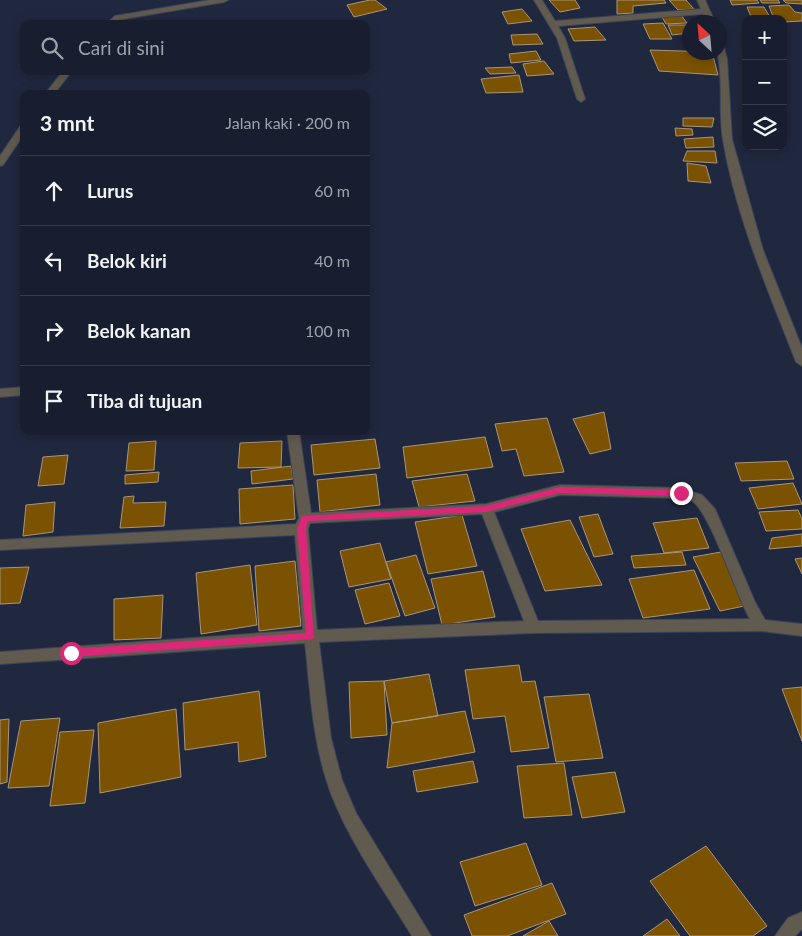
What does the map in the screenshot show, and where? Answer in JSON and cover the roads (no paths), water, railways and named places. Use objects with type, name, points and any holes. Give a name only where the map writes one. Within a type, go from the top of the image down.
[{"type":"street","points":[[113,20],[115,18],[224,0]]},
{"type":"street","points":[[538,0],[561,38],[581,99]]},
{"type":"street","points":[[700,0],[709,15]]},
{"type":"street","points":[[554,24],[708,11]]},
{"type":"street","points":[[723,60],[727,139],[738,184],[758,250],[802,362]]},
{"type":"street","points":[[51,90],[65,75]]},
{"type":"street","points":[[0,163],[20,133]]},
{"type":"street","points":[[0,393],[20,391]]},
{"type":"street","points":[[294,435],[303,523],[310,636],[324,738],[334,780],[350,818],[422,936]]},
{"type":"street","points":[[0,546],[486,509],[560,490],[681,493],[697,498],[710,513],[749,605],[761,625]]},
{"type":"street","points":[[486,509],[533,627]]},
{"type":"street","points":[[0,658],[310,636],[533,627],[761,625],[802,630]]},
{"type":"street","points":[[784,936],[794,924],[802,920]]}]
